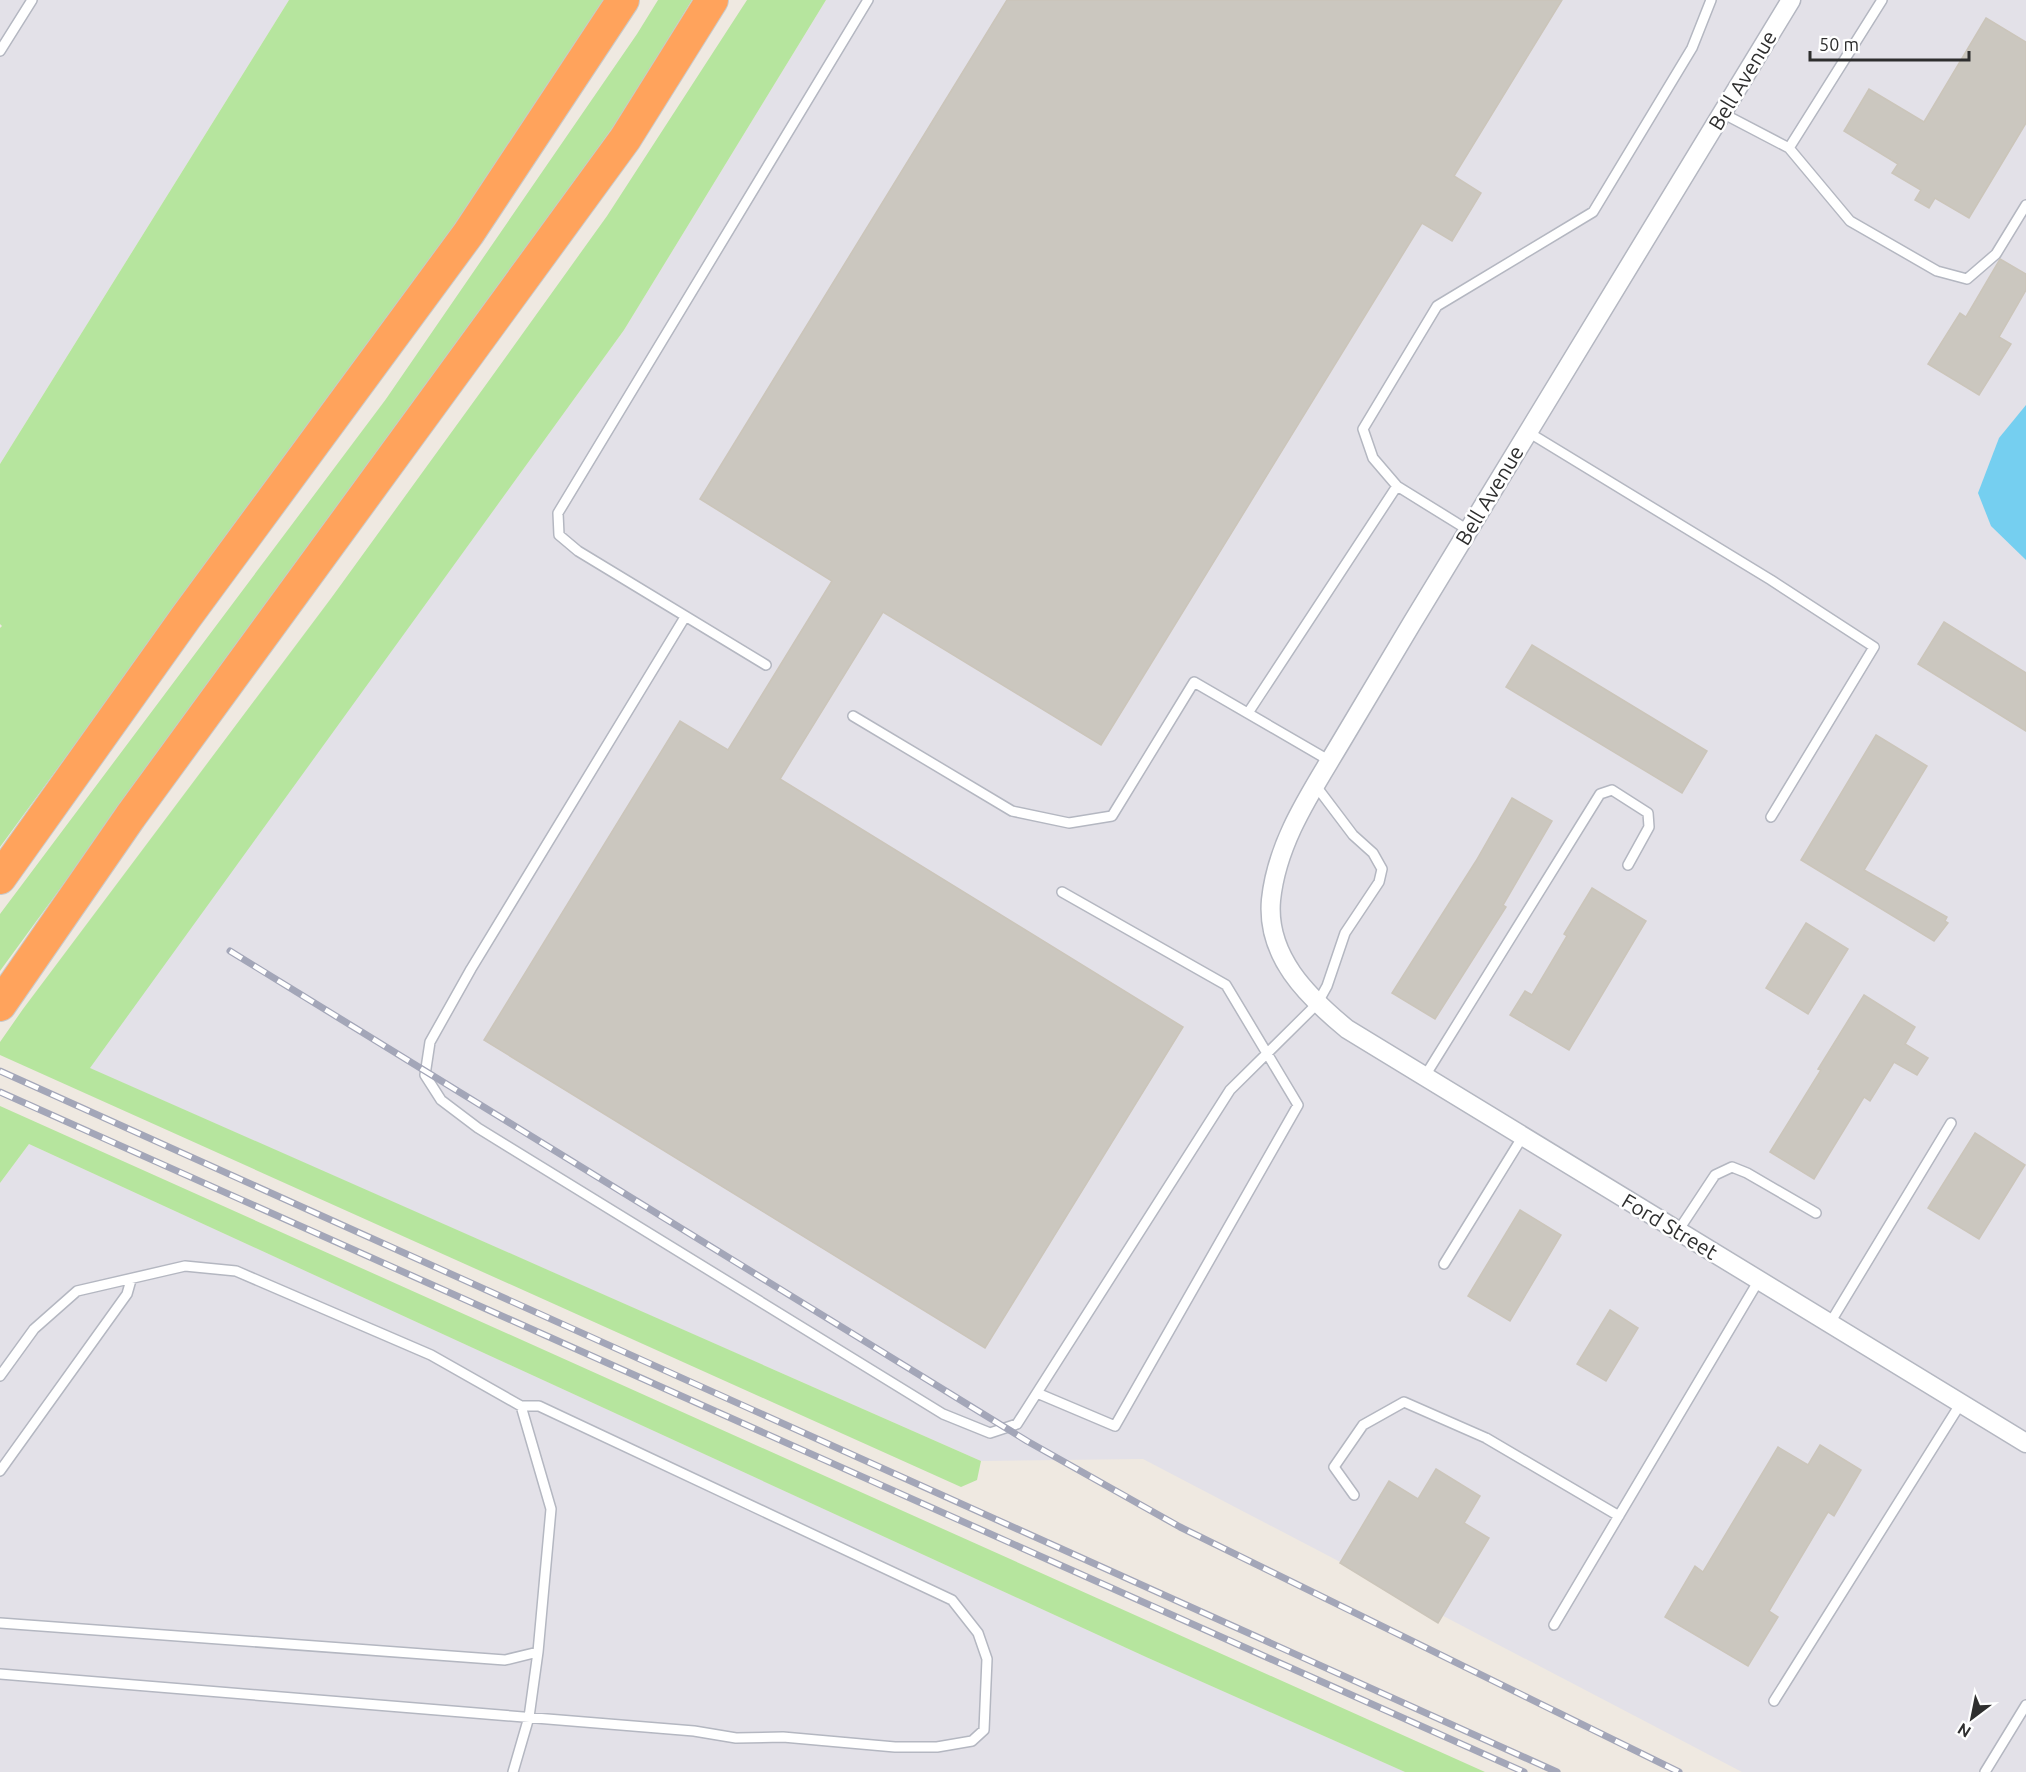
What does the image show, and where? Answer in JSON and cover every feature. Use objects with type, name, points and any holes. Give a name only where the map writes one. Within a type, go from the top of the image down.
[{"type":"highway","points":[[0,878],[186,617],[468,234],[623,0]]},
{"type":"highway","points":[[5,998],[137,808],[625,139],[712,0]]},
{"type":"street","name":"Bell Avenue","points":[[1317,1004],[1295,980],[1282,957],[1274,932],[1271,904],[1276,869],[1288,835],[1329,761],[1468,530],[1791,0]]},
{"type":"street","name":"Ford Street","points":[[1317,1004],[1347,1029],[2026,1443]]},
{"type":"lane","points":[[0,51],[32,0]]},
{"type":"lane","points":[[766,665],[578,551],[559,535],[558,513],[868,0]]},
{"type":"lane","points":[[1468,530],[1397,486],[1373,458],[1363,429],[1437,306],[1593,212],[1692,48],[1711,0]]},
{"type":"lane","points":[[1789,148],[1882,0]]},
{"type":"lane","points":[[1722,113],[1789,148],[1850,221],[1937,271],[1967,279],[1996,254],[2026,205]]},
{"type":"lane","points":[[1528,432],[1772,580],[1874,647],[1771,817]]},
{"type":"lane","points":[[1248,713],[1397,486]]},
{"type":"lane","points":[[685,617],[471,969],[430,1042],[426,1075],[441,1100],[478,1128],[943,1414],[990,1433],[1017,1424],[1230,1090],[1317,1004],[1327,986],[1345,933],[1378,882],[1383,869],[1372,853],[1353,835],[1316,786]]},
{"type":"lane","points":[[853,716],[1012,812],[1069,823],[1112,816],[1194,682],[1329,761]]},
{"type":"lane","points":[[1425,1076],[1600,794],[1612,790],[1648,813],[1649,827],[1628,865]]},
{"type":"lane","points":[[1037,1392],[1115,1426],[1298,1105],[1226,985],[1062,892]]},
{"type":"lane","points":[[1830,1323],[1951,1123]]},
{"type":"lane","points":[[1444,1264],[1522,1136]]},
{"type":"lane","points":[[1678,1231],[1715,1175],[1731,1167],[1748,1173],[1816,1214]]},
{"type":"lane","points":[[0,1376],[34,1329],[77,1292],[185,1266],[236,1271],[431,1355],[521,1406],[539,1406],[952,1600],[978,1633],[987,1659],[984,1730],[972,1741],[937,1747],[895,1747],[783,1737],[736,1738],[694,1731],[0,1674]]},
{"type":"lane","points":[[0,1471],[127,1294],[131,1280]]},
{"type":"lane","points":[[1554,1625],[1759,1280]]},
{"type":"lane","points":[[1354,1495],[1334,1467],[1363,1425],[1404,1402],[1486,1438],[1619,1516]]},
{"type":"lane","points":[[1774,1701],[1961,1403]]},
{"type":"lane","points":[[513,1772],[529,1718],[538,1652],[551,1509],[521,1406]]},
{"type":"lane","points":[[0,1623],[505,1660],[538,1652]]},
{"type":"lane","points":[[1985,1772],[2026,1705]]},
{"type":"shaded area","points":[[0,0],[289,0],[0,464]]},
{"type":"shaded area","points":[[826,0],[2026,0],[2026,1772],[1742,1772],[1143,1459],[981,1461],[89,1068],[624,330]]},
{"type":"shaded area","points":[[29,1144],[1146,1657],[1405,1772],[0,1772],[0,1183]]},
{"type":"green space","points":[[289,0],[605,0],[574,50],[456,224],[0,847],[0,628],[2,626],[0,624],[0,464]]},
{"type":"green space","points":[[658,0],[692,0],[625,110],[511,271],[0,971],[0,914],[386,399]]},
{"type":"green space","points":[[747,0],[826,0],[624,330],[90,1068],[981,1461],[977,1480],[961,1487],[0,1055],[0,1042],[23,1009],[332,597],[607,216]]},
{"type":"green space","points":[[0,1106],[1485,1772],[1405,1772],[1146,1657],[29,1144],[0,1183]]},
{"type":"water","points":[[2026,405],[2026,560],[1991,526],[1978,493],[1999,438]]},
{"type":"building","points":[[1007,0],[1562,0],[1454,176],[1481,193],[1452,241],[1422,223],[1101,745],[883,612],[780,779],[1183,1027],[985,1348],[484,1040],[680,721],[728,750],[832,581],[700,499]]},
{"type":"building","points":[[1986,18],[2026,42],[2026,123],[1969,218],[1935,198],[1929,208],[1915,200],[1921,190],[1892,173],[1898,164],[1844,131],[1869,89],[1924,122]]},
{"type":"building","points":[[2000,259],[2026,274],[2026,290],[1999,337],[2011,344],[1979,395],[1928,364],[1960,313],[1966,317]]},
{"type":"building","points":[[1944,622],[2026,673],[2026,731],[1918,664]]},
{"type":"building","points":[[1532,645],[1707,751],[1682,793],[1506,687]]},
{"type":"building","points":[[1876,735],[1927,766],[1864,870],[1947,917],[1945,921],[1948,923],[1934,941],[1801,860]]},
{"type":"building","points":[[1512,798],[1552,821],[1503,905],[1506,907],[1435,1019],[1392,993],[1476,861]]},
{"type":"building","points":[[1592,888],[1646,921],[1569,1050],[1510,1015],[1525,991],[1532,995],[1567,936],[1564,934]]},
{"type":"building","points":[[1806,923],[1848,949],[1808,1014],[1766,988]]},
{"type":"building","points":[[1864,995],[1915,1027],[1905,1044],[1928,1058],[1917,1075],[1894,1062],[1870,1101],[1864,1097],[1814,1179],[1770,1152]]},
{"type":"building","points":[[1975,1133],[2025,1165],[1979,1239],[1928,1208]]},
{"type":"building","points":[[1520,1210],[1561,1235],[1510,1321],[1468,1296]]},
{"type":"building","points":[[1610,1310],[1638,1328],[1606,1381],[1577,1364]]},
{"type":"building","points":[[1820,1445],[1861,1470],[1834,1516],[1828,1512],[1769,1611],[1778,1617],[1748,1666],[1665,1617],[1695,1566],[1703,1572],[1778,1447],[1808,1465]]},
{"type":"building","points":[[1436,1469],[1480,1496],[1464,1523],[1489,1538],[1438,1623],[1340,1563],[1389,1481],[1418,1499]]},
{"type":"railway","points":[[230,951],[1027,1441],[1180,1527],[1679,1772]]},
{"type":"railway","points":[[0,1071],[1557,1772]]},
{"type":"railway","points":[[0,1092],[1524,1772]]}]
